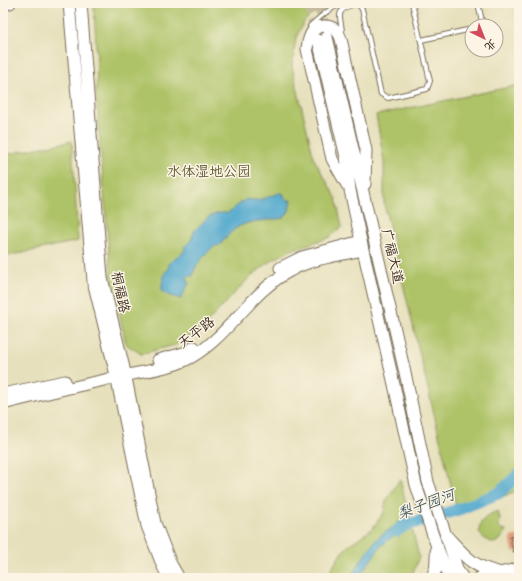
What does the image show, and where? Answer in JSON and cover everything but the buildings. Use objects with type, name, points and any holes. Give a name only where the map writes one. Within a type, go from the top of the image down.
[{"type":"main road","points":[[444,530],[465,557],[474,565],[500,573]]},
{"type":"main road","points":[[432,578],[436,568],[437,547]]},
{"type":"main road","points":[[480,578],[519,569]]},
{"type":"street","points":[[3,4],[10,3]]},
{"type":"street","name":"桐福路","points":[[69,3],[93,281],[120,373],[155,523],[171,564],[179,578]]},
{"type":"street","name":"桐福路","points":[[81,3],[102,278],[147,526],[163,567],[169,578]]},
{"type":"street","points":[[350,190],[332,159],[307,49],[308,41],[312,32],[320,26],[329,26],[336,30],[341,38],[366,150],[364,197]]},
{"type":"street","name":"广福大道","points":[[437,547],[416,485],[350,190],[346,157],[322,39],[364,197],[428,482],[444,530]]},
{"type":"street","name":"天平路","points":[[3,394],[183,361],[201,351],[216,339],[262,292],[274,281],[290,270],[362,246]]},
{"type":"street","name":"天平路","points":[[3,404],[120,373]]},
{"type":"street","points":[[444,530],[458,571],[463,578]]},
{"type":"street","points":[[437,547],[450,578]]},
{"type":"lane","points":[[307,49],[303,41],[305,33],[310,26],[333,7],[340,4],[356,3],[362,9],[381,94],[388,98],[427,88],[430,81],[412,3]]},
{"type":"lane","points":[[341,38],[342,31],[339,16],[341,10],[356,3]]},
{"type":"lane","points":[[478,3],[481,18]]},
{"type":"lane","points":[[421,40],[464,31]]},
{"type":"green space","name":"水体湿地公园","points":[[97,3],[328,3],[318,8],[304,22],[296,38],[292,66],[314,159],[336,198],[342,227],[328,238],[291,250],[269,262],[249,278],[202,328],[179,344],[141,354],[126,344],[111,277],[96,94],[97,63],[94,8]]},
{"type":"green space","points":[[519,85],[519,490],[458,515],[384,204],[384,161],[376,115]]},
{"type":"green space","points":[[72,141],[78,241],[3,257],[3,155]]},
{"type":"green space","points":[[400,479],[419,557],[411,578],[328,578],[332,568],[342,552],[350,544],[372,529],[384,512],[386,501]]},
{"type":"green space","points":[[498,511],[500,519],[499,528],[506,530],[506,532],[499,541],[494,543],[486,540],[479,531],[482,522],[491,514]]},
{"type":"water","points":[[283,193],[286,200],[291,200],[289,211],[284,218],[245,224],[238,227],[226,238],[224,238],[221,244],[214,246],[204,256],[198,264],[193,276],[188,276],[188,286],[185,288],[181,299],[161,291],[164,274],[168,269],[169,263],[185,251],[184,247],[191,240],[194,231],[208,217],[219,213],[228,213],[246,199],[259,199]]},
{"type":"water","points":[[409,515],[413,527],[405,529],[381,546],[358,578],[350,578],[379,537],[403,517]]},
{"type":"waterway","name":"梨子园河","points":[[397,531],[404,526],[460,509],[499,493],[519,474]]},
{"type":"tunnel","points":[[309,3],[316,34]]},
{"type":"tunnel","points":[[319,3],[326,35]]}]
